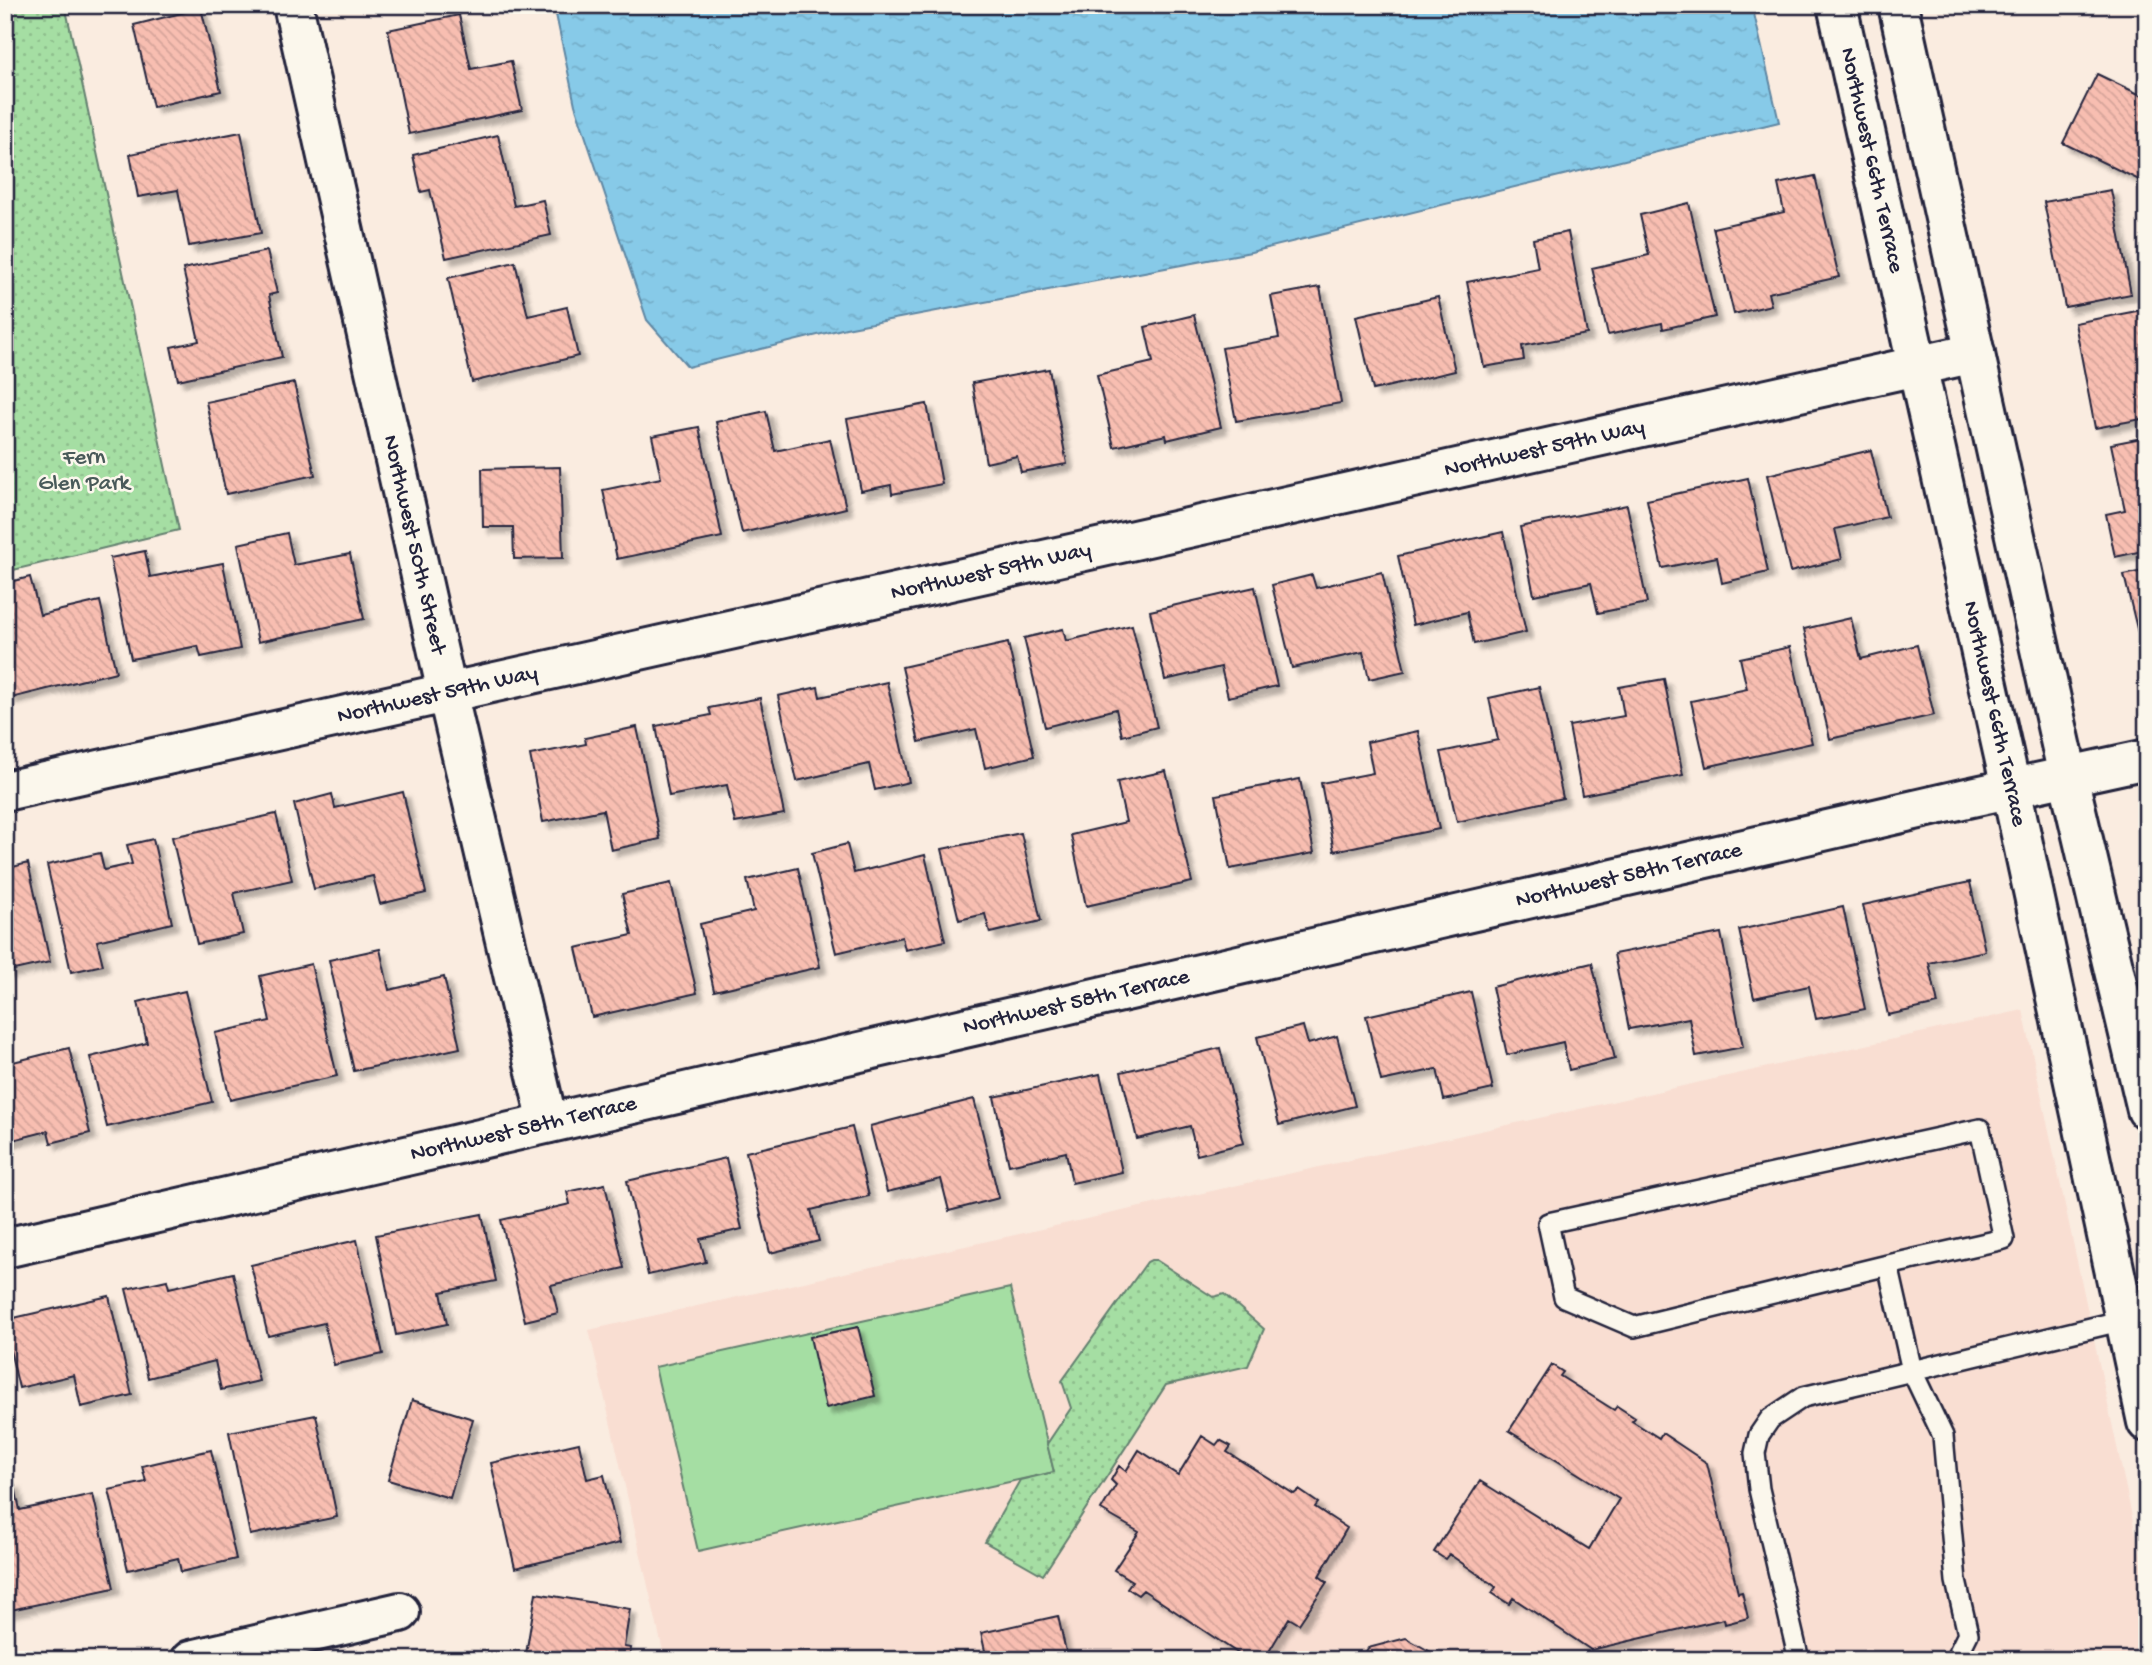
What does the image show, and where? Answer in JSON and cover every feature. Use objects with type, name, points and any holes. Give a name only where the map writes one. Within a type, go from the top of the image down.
[{"type":"street","name":"Northwest 50th Street","points":[[293,5],[447,692],[548,1123]]},
{"type":"street","name":"Northwest 66th Terrace","points":[[1837,5],[2011,788],[2135,1318],[2147,1422]]},
{"type":"street","points":[[1898,5],[2068,776],[2147,1110]]},
{"type":"street","name":"Northwest 59th Way","points":[[5,791],[1975,353]]},
{"type":"street","name":"Northwest 58th Terrace","points":[[5,1248],[2147,759]]},
{"type":"street","points":[[191,1660],[400,1612]]},
{"type":"lane","points":[[1980,1129],[2004,1239],[1888,1265],[1634,1327],[1564,1297],[1548,1223],[1980,1129]]},
{"type":"lane","points":[[1888,1265],[1912,1371],[1942,1436],[1956,1581],[1968,1634],[1955,1660]]},
{"type":"lane","points":[[1799,1660],[1759,1489],[1755,1453],[1759,1435],[1770,1419],[1803,1397],[2135,1318]]},
{"type":"shaded area","points":[[2023,1010],[2147,1586],[2147,1660],[665,1660],[589,1330]]},
{"type":"green space","name":"Fern Glen Park","points":[[5,5],[65,5],[179,530],[5,572]]},
{"type":"green space","points":[[1151,1260],[1156,1260],[1213,1297],[1224,1294],[1264,1329],[1248,1366],[1166,1385],[1043,1575],[985,1542],[1020,1480],[1054,1472],[1047,1444],[1071,1408],[1062,1381]]},
{"type":"green space","points":[[1010,1288],[1054,1472],[698,1551],[655,1367]]},
{"type":"water","points":[[554,5],[1752,5],[1779,122],[1251,252],[846,328],[688,367],[647,320],[575,105]]},
{"type":"building","points":[[201,8],[221,91],[153,107],[134,25]]},
{"type":"building","points":[[459,15],[471,69],[511,61],[522,110],[409,134],[388,30]]},
{"type":"building","points":[[2097,74],[2147,98],[2147,169],[2141,181],[2063,143]]},
{"type":"building","points":[[241,132],[261,233],[189,246],[178,190],[138,197],[130,154]]},
{"type":"building","points":[[498,135],[514,206],[543,200],[551,235],[446,258],[430,190],[421,192],[413,155]]},
{"type":"building","points":[[1815,176],[1839,277],[1768,293],[1771,305],[1734,314],[1713,228],[1784,212],[1778,184]]},
{"type":"building","points":[[2111,190],[2131,294],[2065,307],[2044,202]]},
{"type":"building","points":[[1689,203],[1715,317],[1663,329],[1662,323],[1608,335],[1592,268],[1649,255],[1640,215]]},
{"type":"building","points":[[1568,232],[1587,334],[1522,346],[1524,360],[1484,367],[1467,282],[1538,268],[1533,239]]},
{"type":"building","points":[[267,251],[277,293],[269,295],[282,357],[178,380],[171,347],[199,341],[183,269]]},
{"type":"building","points":[[515,262],[528,316],[567,307],[578,356],[472,382],[448,278]]},
{"type":"building","points":[[1320,287],[1341,403],[1236,421],[1222,348],[1279,338],[1271,296]]},
{"type":"building","points":[[1438,297],[1455,371],[1373,390],[1356,316]]},
{"type":"building","points":[[2147,309],[2147,418],[2095,428],[2075,323]]},
{"type":"building","points":[[1194,315],[1221,427],[1167,440],[1166,435],[1114,447],[1097,375],[1153,362],[1145,327]]},
{"type":"building","points":[[1049,369],[1067,464],[1021,472],[1017,456],[986,463],[972,383]]},
{"type":"building","points":[[294,383],[315,475],[226,494],[206,402]]},
{"type":"building","points":[[927,404],[942,484],[892,494],[891,485],[861,491],[847,419]]},
{"type":"building","points":[[766,411],[775,451],[830,439],[846,508],[742,533],[716,422]]},
{"type":"building","points":[[699,427],[722,537],[617,559],[603,490],[661,478],[652,436]]},
{"type":"building","points":[[2147,437],[2147,550],[2115,557],[2106,514],[2125,510],[2111,444]]},
{"type":"building","points":[[1871,450],[1887,517],[1835,529],[1842,559],[1790,572],[1767,475]]},
{"type":"building","points":[[560,467],[563,558],[514,559],[513,527],[483,527],[482,469]]},
{"type":"building","points":[[1748,478],[1768,572],[1722,583],[1717,557],[1662,568],[1647,500]]},
{"type":"building","points":[[1627,505],[1647,603],[1598,613],[1591,583],[1534,595],[1520,527]]},
{"type":"building","points":[[1503,532],[1526,632],[1474,644],[1467,612],[1413,625],[1398,556]]},
{"type":"building","points":[[287,533],[294,565],[350,554],[364,619],[258,642],[238,544]]},
{"type":"building","points":[[145,551],[150,577],[223,563],[240,649],[201,657],[198,646],[131,659],[110,558]]},
{"type":"building","points":[[2147,570],[2147,670],[2124,575]]},
{"type":"building","points":[[1382,572],[1405,671],[1369,679],[1363,652],[1292,668],[1272,585],[1312,575],[1316,588]]},
{"type":"building","points":[[30,577],[40,615],[100,601],[116,672],[11,698],[5,676],[5,583]]},
{"type":"building","points":[[1255,587],[1277,686],[1228,697],[1221,667],[1165,680],[1150,611]]},
{"type":"building","points":[[1851,618],[1861,659],[1917,645],[1934,715],[1830,739],[1804,629]]},
{"type":"building","points":[[1132,625],[1157,727],[1122,736],[1116,709],[1045,727],[1024,638],[1063,629],[1066,641]]},
{"type":"building","points":[[1008,643],[1034,756],[985,768],[976,729],[919,742],[902,667]]},
{"type":"building","points":[[1790,647],[1812,743],[1706,767],[1691,701],[1747,689],[1740,658]]},
{"type":"building","points":[[1664,679],[1683,775],[1582,795],[1569,726],[1624,716],[1619,687]]},
{"type":"building","points":[[887,682],[909,782],[875,790],[869,764],[797,781],[778,696],[818,687],[820,697]]},
{"type":"building","points":[[1539,687],[1563,798],[1457,822],[1441,752],[1498,740],[1489,698]]},
{"type":"building","points":[[760,698],[784,814],[735,823],[727,785],[669,796],[656,726],[711,715],[709,708]]},
{"type":"building","points":[[637,727],[660,839],[611,850],[603,810],[543,822],[530,755],[586,744],[585,738]]},
{"type":"building","points":[[1418,731],[1439,829],[1334,851],[1321,783],[1373,773],[1367,742]]},
{"type":"building","points":[[1166,771],[1192,882],[1086,906],[1071,835],[1126,822],[1117,782]]},
{"type":"building","points":[[1300,779],[1314,853],[1230,869],[1216,795]]},
{"type":"building","points":[[403,792],[426,893],[380,904],[373,876],[314,889],[294,804],[332,794],[335,808]]},
{"type":"building","points":[[276,814],[292,880],[234,893],[243,934],[197,944],[172,837]]},
{"type":"building","points":[[1021,833],[1041,921],[990,933],[985,914],[959,920],[942,849]]},
{"type":"building","points":[[153,839],[172,923],[97,941],[103,965],[71,972],[47,865],[100,853],[104,870],[132,864],[127,845]]},
{"type":"building","points":[[847,844],[854,873],[925,855],[945,941],[905,950],[902,937],[836,953],[812,853]]},
{"type":"building","points":[[28,863],[50,962],[5,972],[5,869]]},
{"type":"building","points":[[798,868],[820,967],[714,991],[700,924],[754,911],[747,880]]},
{"type":"building","points":[[1970,882],[1985,951],[1929,963],[1938,1004],[1888,1015],[1863,905]]},
{"type":"building","points":[[671,883],[697,993],[592,1017],[576,948],[632,935],[622,894]]},
{"type":"building","points":[[1843,907],[1865,1009],[1816,1019],[1809,986],[1754,998],[1739,930]]},
{"type":"building","points":[[1721,933],[1743,1047],[1696,1056],[1689,1018],[1629,1029],[1614,954]]},
{"type":"building","points":[[380,949],[389,990],[444,977],[460,1048],[354,1071],[329,960]]},
{"type":"building","points":[[1592,963],[1615,1059],[1569,1070],[1563,1042],[1507,1055],[1492,987]]},
{"type":"building","points":[[311,964],[337,1076],[230,1100],[215,1033],[270,1021],[260,976]]},
{"type":"building","points":[[185,991],[212,1102],[107,1127],[90,1057],[147,1043],[138,1002]]},
{"type":"building","points":[[1471,992],[1493,1089],[1444,1100],[1437,1069],[1381,1081],[1366,1016]]},
{"type":"building","points":[[1303,1026],[1308,1044],[1337,1036],[1355,1106],[1279,1125],[1257,1037]]},
{"type":"building","points":[[69,1048],[90,1133],[51,1143],[48,1131],[5,1142],[5,1064]]},
{"type":"building","points":[[1220,1048],[1244,1143],[1197,1155],[1190,1126],[1137,1139],[1121,1072]]},
{"type":"building","points":[[1100,1074],[1122,1172],[1072,1183],[1066,1152],[1009,1165],[994,1097]]},
{"type":"building","points":[[974,1099],[999,1198],[949,1211],[941,1179],[887,1192],[870,1126]]},
{"type":"building","points":[[852,1127],[869,1196],[811,1210],[819,1241],[770,1253],[746,1152]]},
{"type":"building","points":[[726,1158],[742,1229],[700,1239],[706,1262],[648,1275],[627,1181]]},
{"type":"building","points":[[605,1184],[624,1268],[551,1285],[558,1313],[525,1321],[501,1220],[570,1204],[567,1192]]},
{"type":"building","points":[[482,1214],[496,1281],[441,1292],[447,1324],[396,1335],[376,1235]]},
{"type":"building","points":[[357,1240],[383,1354],[334,1365],[324,1323],[268,1336],[251,1265]]},
{"type":"building","points":[[233,1273],[259,1381],[221,1390],[215,1361],[148,1378],[126,1289],[167,1280],[169,1288]]},
{"type":"building","points":[[109,1296],[132,1395],[81,1407],[74,1375],[19,1388],[5,1320]]},
{"type":"building","points":[[858,1327],[875,1396],[826,1408],[810,1337]]},
{"type":"building","points":[[1552,1365],[1563,1372],[1560,1376],[1614,1410],[1617,1406],[1635,1418],[1632,1421],[1659,1438],[1662,1433],[1707,1463],[1738,1593],[1742,1592],[1748,1618],[1725,1624],[1724,1619],[1591,1650],[1513,1598],[1509,1604],[1492,1593],[1496,1587],[1449,1554],[1445,1559],[1434,1552],[1480,1481],[1589,1549],[1619,1499],[1509,1431]]},
{"type":"building","points":[[1552,1365],[1563,1372],[1560,1376],[1614,1410],[1617,1406],[1635,1418],[1632,1421],[1659,1438],[1662,1433],[1707,1463],[1738,1593],[1742,1592],[1748,1618],[1725,1624],[1724,1619],[1591,1650],[1513,1598],[1509,1604],[1492,1593],[1496,1587],[1449,1554],[1445,1559],[1434,1552],[1480,1481],[1589,1549],[1619,1499],[1509,1431]]},
{"type":"building","points":[[412,1400],[473,1419],[450,1498],[388,1480]]},
{"type":"building","points":[[316,1415],[337,1517],[250,1535],[229,1432]]},
{"type":"building","points":[[1202,1436],[1216,1445],[1220,1440],[1231,1446],[1227,1452],[1294,1494],[1299,1490],[1318,1503],[1315,1507],[1347,1528],[1319,1576],[1327,1582],[1299,1624],[1289,1618],[1264,1660],[1248,1660],[1143,1590],[1138,1595],[1127,1588],[1132,1581],[1114,1570],[1139,1532],[1101,1510],[1116,1485],[1111,1480],[1119,1466],[1126,1471],[1139,1450],[1178,1475]]},
{"type":"building","points":[[1202,1436],[1216,1445],[1220,1440],[1231,1446],[1227,1452],[1294,1494],[1299,1490],[1318,1503],[1315,1507],[1347,1528],[1319,1576],[1327,1582],[1299,1624],[1289,1618],[1264,1660],[1248,1660],[1143,1590],[1138,1595],[1127,1588],[1132,1581],[1114,1570],[1139,1532],[1101,1510],[1116,1485],[1111,1480],[1119,1466],[1126,1471],[1139,1450],[1178,1475]]},
{"type":"building","points":[[579,1443],[587,1479],[604,1475],[620,1543],[515,1568],[491,1463]]},
{"type":"building","points":[[211,1450],[236,1559],[181,1572],[178,1558],[128,1570],[109,1490],[146,1482],[142,1466]]},
{"type":"building","points":[[14,1483],[20,1510],[93,1494],[114,1588],[6,1611],[5,1485]]},
{"type":"building","points":[[536,1593],[630,1609],[624,1647],[631,1648],[629,1660],[539,1660],[540,1657],[526,1654]]},
{"type":"building","points":[[1058,1616],[1067,1656],[1083,1653],[1084,1660],[987,1660],[981,1633]]},
{"type":"building","points":[[1058,1616],[1067,1656],[1083,1653],[1084,1660],[987,1660],[981,1633]]},
{"type":"building","points":[[1406,1638],[1445,1660],[1361,1660],[1368,1648]]},
{"type":"building","points":[[1406,1638],[1445,1660],[1361,1660],[1368,1648]]}]
